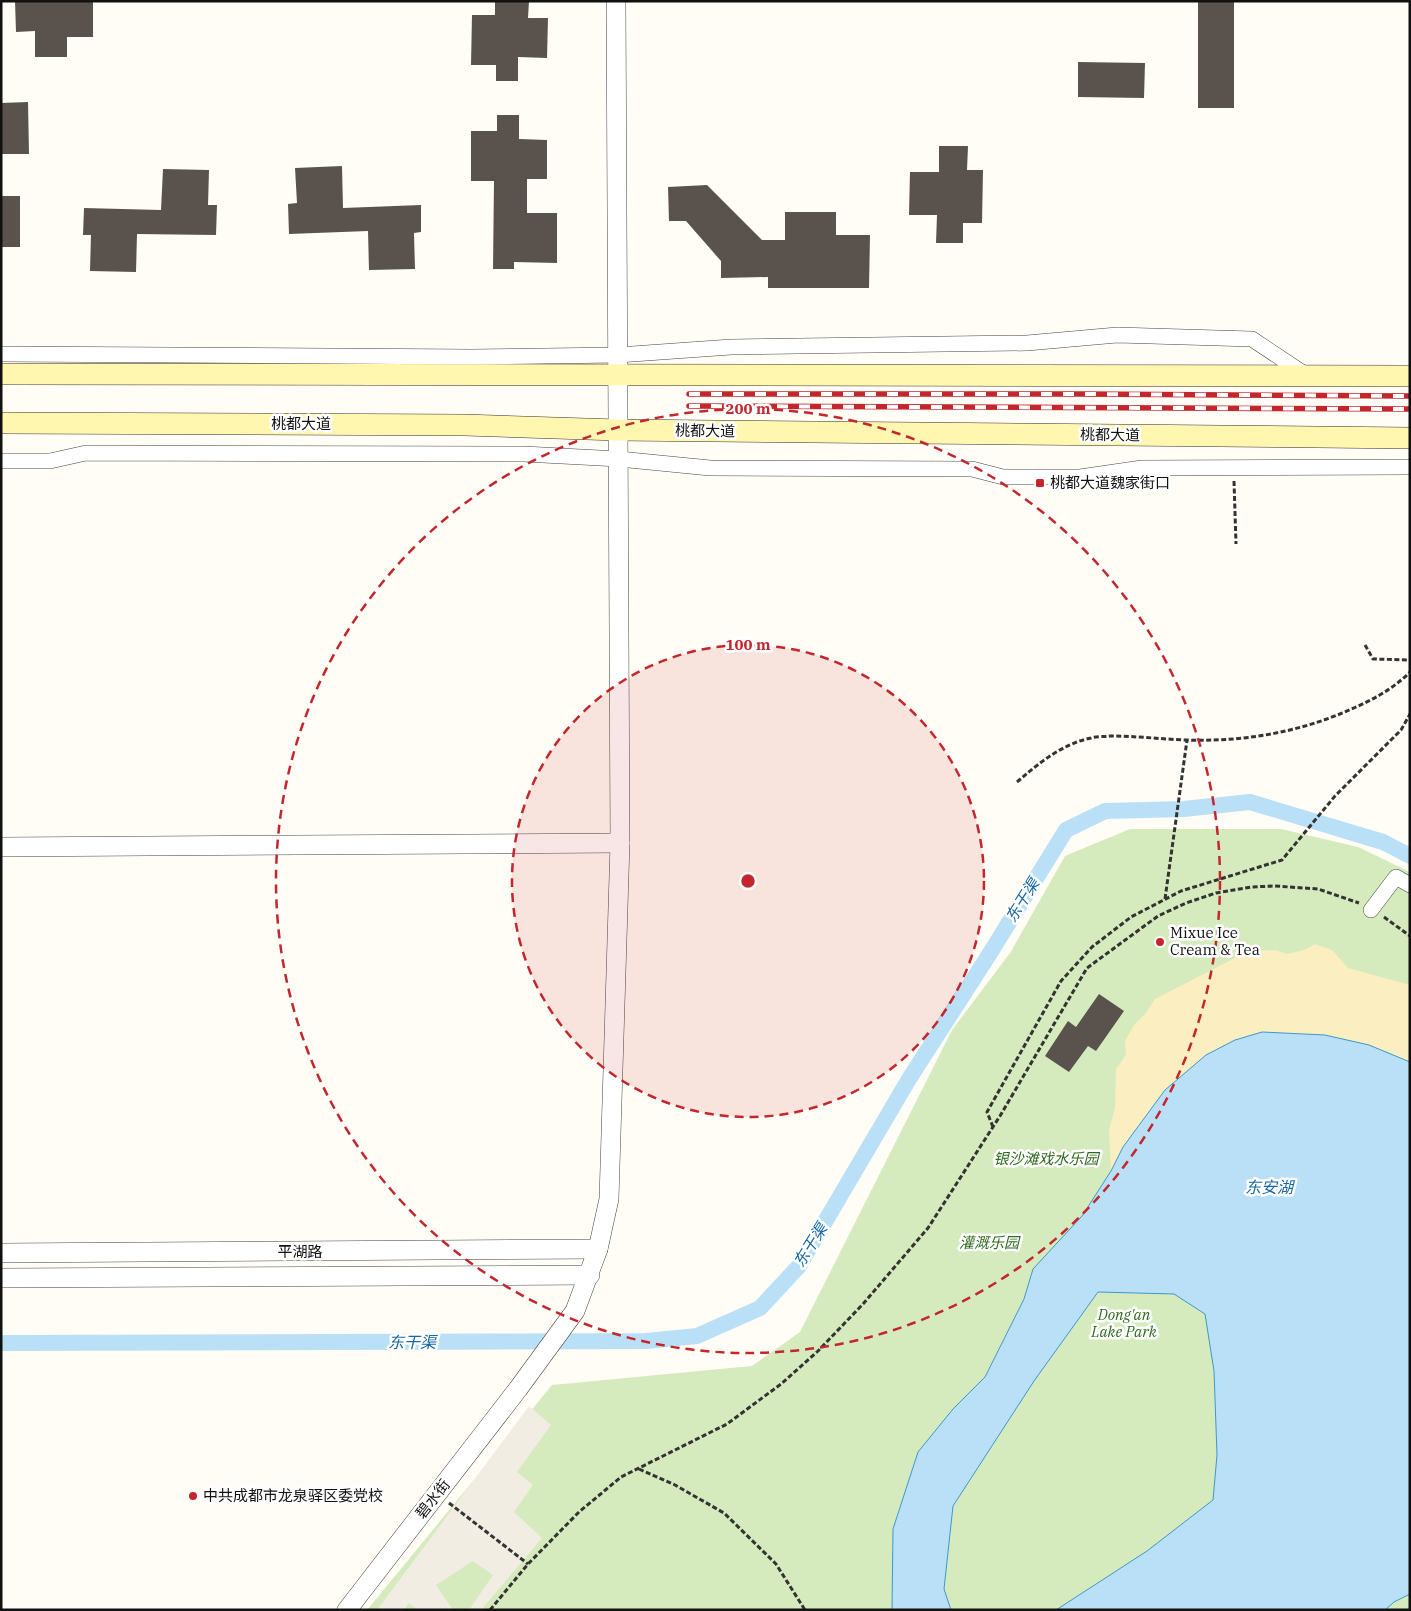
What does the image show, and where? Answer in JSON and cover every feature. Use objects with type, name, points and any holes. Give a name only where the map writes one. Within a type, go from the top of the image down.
[{"type":"main road","points":[[1,374],[461,375],[618,364],[1410,376]]},
{"type":"main road","name":"桃都大道","points":[[1,423],[465,425],[618,430],[1410,438]]},
{"type":"street","name":"碧水街","points":[[347,1610],[518,1389],[575,1311],[590,1275],[598,1249],[609,1199],[620,843],[616,1]]},
{"type":"street","points":[[1,354],[472,357],[618,364],[731,347],[1027,344],[1117,335],[1252,339],[1306,375]]},
{"type":"street","points":[[1,461],[50,461],[86,453],[524,454],[618,459],[710,468],[972,469],[1003,477],[1080,477],[1142,468],[1410,467]]},
{"type":"street","points":[[1,847],[620,843]]},
{"type":"street","points":[[1372,910],[1396,877],[1410,885]]},
{"type":"street","name":"平湖路","points":[[1,1252],[598,1249]]},
{"type":"street","name":"平湖路","points":[[1,1278],[590,1275]]},
{"type":"path","points":[[1234,468],[1236,544]]},
{"type":"path","points":[[1365,645],[1373,659],[1410,660]]},
{"type":"path","points":[[1016,782],[1047,757],[1067,746],[1092,737],[1128,736],[1187,740],[1244,739],[1281,733],[1341,714],[1375,698],[1400,682],[1410,672]]},
{"type":"path","points":[[993,1128],[987,1112],[1061,981],[1092,947],[1132,918],[1181,891],[1282,860],[1335,796],[1401,730],[1410,714]]},
{"type":"path","points":[[1165,900],[1187,740]]},
{"type":"path","points":[[490,1610],[528,1564],[579,1512],[621,1477],[728,1424],[781,1384],[818,1351],[863,1304],[928,1228],[993,1128],[1087,968],[1158,916],[1186,903],[1216,893],[1251,887],[1275,886],[1318,890],[1358,903],[1372,910],[1410,936]]},
{"type":"path","points":[[638,1468],[675,1485],[724,1513],[776,1564],[805,1610]]},
{"type":"path","points":[[437,1493],[528,1564]]},
{"type":"green space","name":"Dong'an Lake Park","points":[[1130,829],[1281,829],[1358,847],[1410,872],[1410,1610],[367,1610],[552,1385],[752,1366],[800,1332],[952,1030],[1010,953],[1065,856]]},
{"type":"sand","points":[[1315,944],[1332,950],[1348,968],[1410,985],[1410,1062],[1369,1045],[1325,1035],[1262,1032],[1206,1055],[1165,1090],[1123,1147],[1111,1171],[1109,1130],[1115,1107],[1116,1069],[1126,1055],[1125,1041],[1134,1025],[1145,1014],[1155,999],[1235,958],[1253,951],[1275,950],[1287,954],[1304,950]]},
{"type":"shaded area","points":[[529,1406],[551,1425],[517,1472],[533,1485],[514,1512],[542,1538],[481,1610],[469,1610],[493,1575],[473,1561],[436,1585],[453,1610],[418,1610],[409,1603],[404,1610],[377,1610]]},
{"type":"water","name":"东安湖","points":[[1262,1032],[1325,1035],[1369,1045],[1410,1062],[1410,1594],[1394,1602],[1385,1610],[1056,1610],[1147,1551],[1213,1500],[1217,1455],[1214,1371],[1205,1314],[1174,1294],[1098,1292],[1034,1381],[953,1506],[944,1589],[951,1610],[892,1610],[893,1529],[918,1452],[953,1409],[985,1377],[1024,1299],[1033,1269],[1082,1216],[1111,1171],[1123,1147],[1165,1090],[1206,1055],[1235,1040]]},
{"type":"building","points":[[15,1],[93,1],[93,37],[67,37],[67,57],[35,57],[35,31],[16,32]]},
{"type":"building","points":[[495,1],[529,1],[528,18],[548,18],[547,58],[518,57],[518,81],[496,81],[496,65],[471,65],[472,15],[495,15]]},
{"type":"building","points":[[1198,2],[1234,2],[1234,108],[1198,108]]},
{"type":"building","points":[[1078,62],[1145,63],[1144,98],[1078,97]]},
{"type":"building","points":[[28,102],[29,154],[1,154],[1,103]]},
{"type":"building","points":[[497,115],[519,115],[519,139],[547,140],[547,179],[527,179],[527,213],[557,213],[557,263],[514,262],[514,269],[493,269],[494,181],[471,181],[471,131],[497,131]]},
{"type":"building","points":[[939,146],[968,146],[967,170],[983,170],[982,223],[963,223],[963,243],[936,243],[937,215],[909,215],[910,172],[939,172]]},
{"type":"building","points":[[342,166],[343,208],[421,205],[421,232],[414,233],[415,269],[369,270],[368,231],[289,234],[288,204],[297,203],[295,168]]},
{"type":"building","points":[[163,169],[209,170],[208,205],[217,205],[216,235],[137,234],[136,272],[90,271],[91,235],[83,235],[84,208],[161,210]]},
{"type":"building","points":[[707,185],[762,240],[785,240],[785,212],[836,212],[836,235],[870,235],[869,288],[768,288],[768,277],[721,278],[721,261],[686,221],[669,221],[668,187]]},
{"type":"building","points":[[1,196],[20,196],[20,247],[1,247]]},
{"type":"building","points":[[1099,994],[1124,1011],[1096,1051],[1088,1046],[1069,1072],[1045,1056],[1068,1021],[1076,1027]]},
{"type":"waterway","name":"东干渠","points":[[1,1343],[646,1341],[697,1336],[760,1308],[799,1266],[909,1079],[1066,830],[1105,811],[1184,809],[1250,802],[1383,842],[1410,856]]},
{"type":"railway","points":[[689,394],[1410,396]]},
{"type":"railway","points":[[689,406],[1410,409]]},
{"type":"place","name":"桃都大道魏家街口","points":[[1040,483]]},
{"type":"place","name":"Mixue Ice Cream & Tea","points":[[1160,942]]},
{"type":"place","name":"中共成都市龙泉驿区委党校","points":[[193,1496]]},
{"type":"park label","name":"银沙滩戏水乐园","points":[[1046,1159]]},
{"type":"park label","name":"灌溉乐园","points":[[989,1243]]}]
